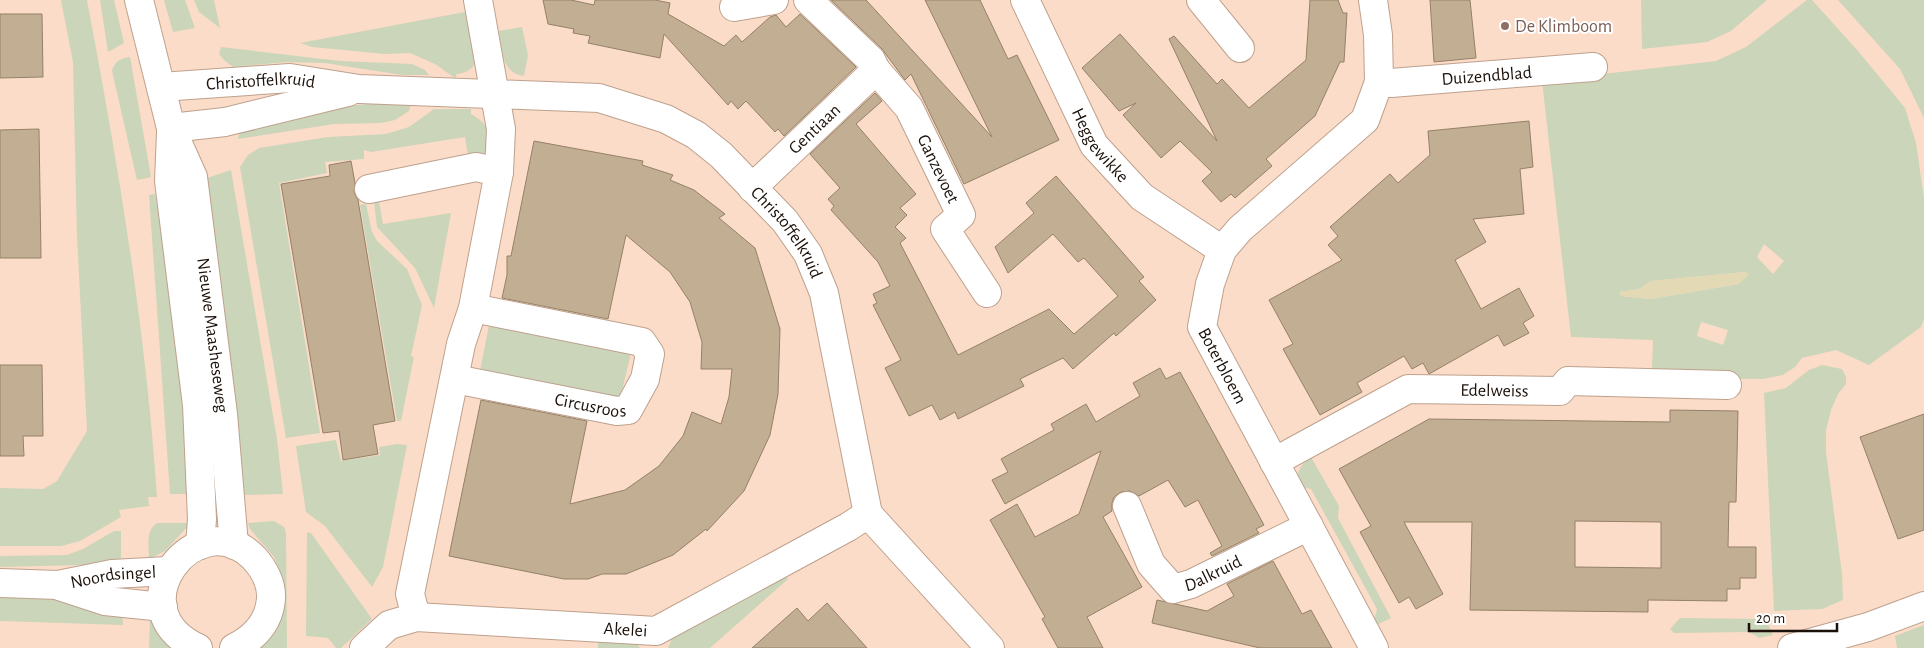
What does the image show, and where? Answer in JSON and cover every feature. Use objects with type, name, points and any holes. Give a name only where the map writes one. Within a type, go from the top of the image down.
[{"type":"street","name":"Nieuwe Maasheseweg","points":[[138,0],[171,128],[193,178],[223,414],[234,546]]},
{"type":"street","points":[[416,617],[410,594],[462,344],[473,308],[499,172],[501,129],[478,0]]},
{"type":"street","points":[[734,7],[774,0]]},
{"type":"street","points":[[808,0],[871,60],[876,70]]},
{"type":"street","name":"Heggewikke","points":[[1025,0],[1094,145],[1142,197],[1222,250]]},
{"type":"street","points":[[1201,0],[1240,48]]},
{"type":"street","name":"Boterbloem","points":[[1373,0],[1378,35],[1379,82],[1365,120],[1240,229],[1222,250],[1210,284],[1202,327],[1374,648]]},
{"type":"street","name":"Duizendblad","points":[[1379,82],[1391,83],[1593,67]]},
{"type":"street","name":"Gentiaan","points":[[752,188],[876,70]]},
{"type":"street","name":"Ganzevoet","points":[[876,70],[909,108],[961,215],[945,229],[987,292]]},
{"type":"street","name":"Christoffelkruid","points":[[161,87],[290,78],[360,89],[599,98],[666,119],[696,135],[721,155],[785,221],[808,254],[824,292],[868,514]]},
{"type":"street","name":"Christoffelkruid","points":[[171,128],[225,122],[360,89]]},
{"type":"street","name":"Nieuwe Maasheseweg","points":[[171,128],[169,181],[197,413],[202,519],[200,545]]},
{"type":"street","points":[[368,189],[476,167],[499,172]]},
{"type":"street","name":"Circusroos","points":[[455,379],[616,412],[628,410],[645,379],[650,354],[642,342],[473,308]]},
{"type":"street","name":"Edelweiss","points":[[1274,462],[1408,389],[1560,391],[1568,381],[1727,385]]},
{"type":"street","name":"Dalkruid","points":[[1127,506],[1152,564],[1173,589],[1191,584],[1309,526]]},
{"type":"street","points":[[868,514],[990,648]]},
{"type":"street","name":"Akelei","points":[[364,648],[389,625],[416,617],[655,640],[848,528],[868,514]]},
{"type":"street","points":[[198,648],[176,634],[168,621],[163,607],[162,589],[168,571],[187,551],[200,545],[217,542],[234,546],[249,554],[261,566],[268,581],[271,598],[268,615],[260,629],[247,642],[234,648]]},
{"type":"street","name":"Noordsingel","points":[[0,583],[58,585],[112,574],[168,571]]},
{"type":"street","name":"Noordsingel","points":[[58,585],[105,601],[163,607]]},
{"type":"street","points":[[1792,648],[1862,629],[1924,606]]},
{"type":"green space","points":[[61,0],[87,0],[130,247],[146,372],[157,497],[148,497],[149,506],[119,510],[121,517],[80,541],[61,546],[0,546],[0,488],[43,489],[57,481],[87,431],[77,236],[73,62]]},
{"type":"green space","points":[[100,0],[114,0],[124,43],[108,52]]},
{"type":"green space","points":[[164,0],[185,0],[195,28],[173,32]]},
{"type":"green space","points":[[194,0],[214,0],[220,28],[199,12]]},
{"type":"green space","points":[[1641,0],[1767,0],[1731,31],[1707,42],[1642,49]]},
{"type":"green space","points":[[1807,0],[1812,0],[1858,51],[1905,108],[1916,143],[1924,198],[1924,319],[1921,327],[1869,365],[1836,350],[1802,358],[1795,367],[1783,375],[1763,379],[1657,378],[1652,370],[1653,340],[1571,337],[1542,81],[1716,61],[1746,47]],"holes":[[[1764,244],[1784,261],[1773,274],[1757,257]],[[1745,272],[1739,284],[1651,299],[1621,296],[1620,292],[1639,289],[1651,281]],[[1701,322],[1728,330],[1723,345],[1697,336]]]},
{"type":"green space","points":[[1838,0],[1924,0],[1924,118],[1900,69]]},
{"type":"green space","points":[[470,11],[477,40],[477,58],[474,66],[467,71],[457,74],[455,78],[435,64],[410,53],[385,54],[312,47],[300,43]]},
{"type":"green space","points":[[522,27],[528,55],[524,76],[516,74],[507,65],[502,52],[499,31]]},
{"type":"green space","points":[[221,47],[340,61],[412,64],[425,70],[429,75],[402,75],[325,63],[287,62],[233,67],[219,54]]},
{"type":"green space","points":[[130,57],[151,177],[137,180],[112,71],[118,61]]},
{"type":"green space","points":[[411,103],[409,111],[395,120],[381,123],[334,124],[238,139],[240,129],[346,106]]},
{"type":"green space","points":[[434,109],[471,109],[471,114],[487,128],[489,145],[487,160],[468,156],[465,137],[371,152],[364,150],[364,159],[325,162],[327,173],[279,183],[320,433],[286,438],[240,167],[248,155],[259,148],[328,137],[386,134],[409,127]]},
{"type":"green space","points":[[231,170],[277,439],[283,494],[242,495],[207,178]]},
{"type":"green space","points":[[155,194],[171,280],[192,494],[170,494],[149,195]]},
{"type":"green space","points":[[374,202],[379,202],[383,224],[451,213],[434,308],[415,268],[377,227]]},
{"type":"green space","points":[[366,204],[372,232],[377,241],[407,269],[422,305],[411,356],[414,357],[401,421],[397,421],[360,205]]},
{"type":"green space","points":[[490,320],[627,347],[630,357],[620,399],[480,371]]},
{"type":"green space","points":[[1822,365],[1842,369],[1846,377],[1846,384],[1838,394],[1831,410],[1826,430],[1826,452],[1842,574],[1843,600],[1822,609],[1774,611],[1764,393],[1786,388],[1809,370]]},
{"type":"green space","points":[[336,440],[341,461],[380,455],[379,447],[397,444],[407,445],[383,567],[372,587],[325,526],[306,512],[296,446]]},
{"type":"green space","points":[[1311,457],[1339,506],[1338,518],[1391,618],[1372,627],[1377,609],[1311,489],[1299,486],[1297,477],[1299,470]]},
{"type":"green space","points":[[274,521],[284,527],[286,533],[287,648],[253,648],[283,588],[280,571],[274,557],[250,529],[248,523]]},
{"type":"green space","points":[[158,523],[188,523],[189,525],[165,551],[149,559],[149,534],[151,529]]},
{"type":"green space","points":[[114,531],[121,531],[121,564],[0,567],[0,556],[67,555],[83,549]]},
{"type":"green space","points":[[307,532],[311,533],[372,619],[341,648],[336,648],[328,638],[306,636]]},
{"type":"green space","points":[[782,572],[788,579],[710,648],[668,648],[673,636]]},
{"type":"green space","points":[[0,597],[46,599],[122,609],[123,625],[0,621]]},
{"type":"green space","points":[[1680,618],[1766,619],[1773,635],[1759,638],[1749,632],[1674,633],[1670,629]]},
{"type":"green space","points":[[150,619],[158,624],[180,648],[149,648]]},
{"type":"green space","points":[[1924,625],[1924,648],[1897,648],[1895,636]]},
{"type":"green space","points":[[598,636],[636,643],[640,648],[598,648]]},
{"type":"sand","points":[[1746,272],[1749,275],[1739,284],[1651,299],[1621,296],[1620,292],[1639,289],[1651,281]]},
{"type":"building","points":[[543,0],[571,0],[594,5],[595,0],[655,0],[670,3],[668,14],[724,46],[736,35],[742,42],[770,17],[776,15],[786,27],[800,14],[856,67],[784,136],[778,129],[775,132],[746,101],[738,109],[731,101],[728,105],[664,34],[660,58],[588,43],[590,36],[573,33],[574,29],[548,24]]},
{"type":"building","points":[[831,0],[866,0],[992,137],[925,0],[980,0],[1008,59],[1017,55],[1059,140],[964,184],[911,74],[905,80],[882,49]]},
{"type":"building","points":[[1310,0],[1338,0],[1343,13],[1347,13],[1344,62],[1340,62],[1315,116],[1266,159],[1272,166],[1235,198],[1231,194],[1221,202],[1202,181],[1212,172],[1180,141],[1161,158],[1123,115],[1136,103],[1119,111],[1082,68],[1120,34],[1217,141],[1169,39],[1174,36],[1217,84],[1222,79],[1249,108],[1306,60]]},
{"type":"building","points":[[1430,0],[1470,0],[1476,58],[1434,62]]},
{"type":"building","points":[[0,14],[42,14],[43,77],[0,78]]},
{"type":"building","points":[[875,93],[882,101],[856,124],[916,194],[900,208],[907,215],[895,227],[906,238],[900,243],[958,355],[1049,309],[1074,334],[1118,296],[1084,258],[1078,262],[1053,234],[1008,273],[995,247],[1034,213],[1026,203],[1056,176],[1144,277],[1139,281],[1156,300],[1116,336],[1114,333],[1073,369],[1063,358],[1020,379],[1024,386],[958,419],[955,412],[940,420],[932,405],[909,416],[885,368],[901,360],[873,305],[877,303],[873,294],[890,286],[878,262],[831,210],[834,206],[828,199],[840,188],[810,154]]},
{"type":"building","points":[[1529,121],[1533,167],[1520,169],[1524,214],[1473,219],[1486,242],[1455,260],[1481,309],[1519,288],[1534,316],[1523,323],[1529,333],[1504,346],[1498,335],[1429,374],[1423,363],[1412,369],[1404,356],[1357,383],[1362,392],[1320,415],[1283,349],[1293,344],[1269,300],[1342,260],[1328,245],[1338,236],[1330,227],[1390,174],[1398,183],[1430,155],[1428,131]]},
{"type":"building","points":[[39,129],[41,258],[0,258],[0,130]]},
{"type":"building","points":[[534,141],[643,161],[642,165],[673,175],[670,180],[694,190],[725,214],[719,218],[755,248],[780,329],[778,394],[770,435],[744,491],[707,531],[706,529],[673,555],[626,574],[602,574],[588,579],[564,579],[449,556],[481,400],[587,421],[570,504],[625,490],[659,466],[683,436],[692,412],[721,424],[729,397],[732,369],[701,369],[702,342],[690,302],[670,272],[626,235],[608,319],[502,298],[507,275],[507,256],[511,256]]},
{"type":"building","points":[[351,161],[355,183],[354,192],[358,200],[395,421],[373,425],[378,454],[343,460],[339,431],[323,433],[281,184],[330,176],[329,165]]},
{"type":"building","points":[[0,365],[42,365],[43,436],[23,436],[24,456],[0,456]]},
{"type":"building","points":[[1160,368],[1166,379],[1180,372],[1264,525],[1256,529],[1259,533],[1212,556],[1210,553],[1222,546],[1198,500],[1185,507],[1168,480],[1139,496],[1130,491],[1121,492],[1114,497],[1112,511],[1103,517],[1142,587],[1087,617],[1103,648],[1058,648],[1042,619],[1045,617],[990,520],[1017,504],[1035,537],[1079,514],[1101,451],[1005,504],[992,480],[1008,472],[1001,459],[1054,430],[1051,424],[1086,404],[1096,422],[1140,396],[1133,383]]},
{"type":"building","points":[[1670,410],[1738,411],[1736,502],[1729,502],[1728,547],[1756,547],[1756,578],[1740,578],[1740,589],[1727,589],[1727,601],[1648,600],[1648,612],[1470,610],[1472,522],[1404,522],[1443,594],[1416,609],[1409,597],[1399,603],[1360,532],[1371,526],[1339,469],[1429,419],[1670,422]],"holes":[[[1575,521],[1661,522],[1661,568],[1575,567]]]},
{"type":"building","points":[[1924,414],[1924,530],[1898,539],[1860,437]]},
{"type":"building","points":[[1273,561],[1302,614],[1311,610],[1332,648],[1260,648],[1152,623],[1157,600],[1207,611],[1234,596],[1227,584]]},
{"type":"building","points":[[827,603],[867,648],[752,648],[797,608],[808,621]]},
{"type":"place","name":"De Klimboom","points":[[1505,26]]}]
